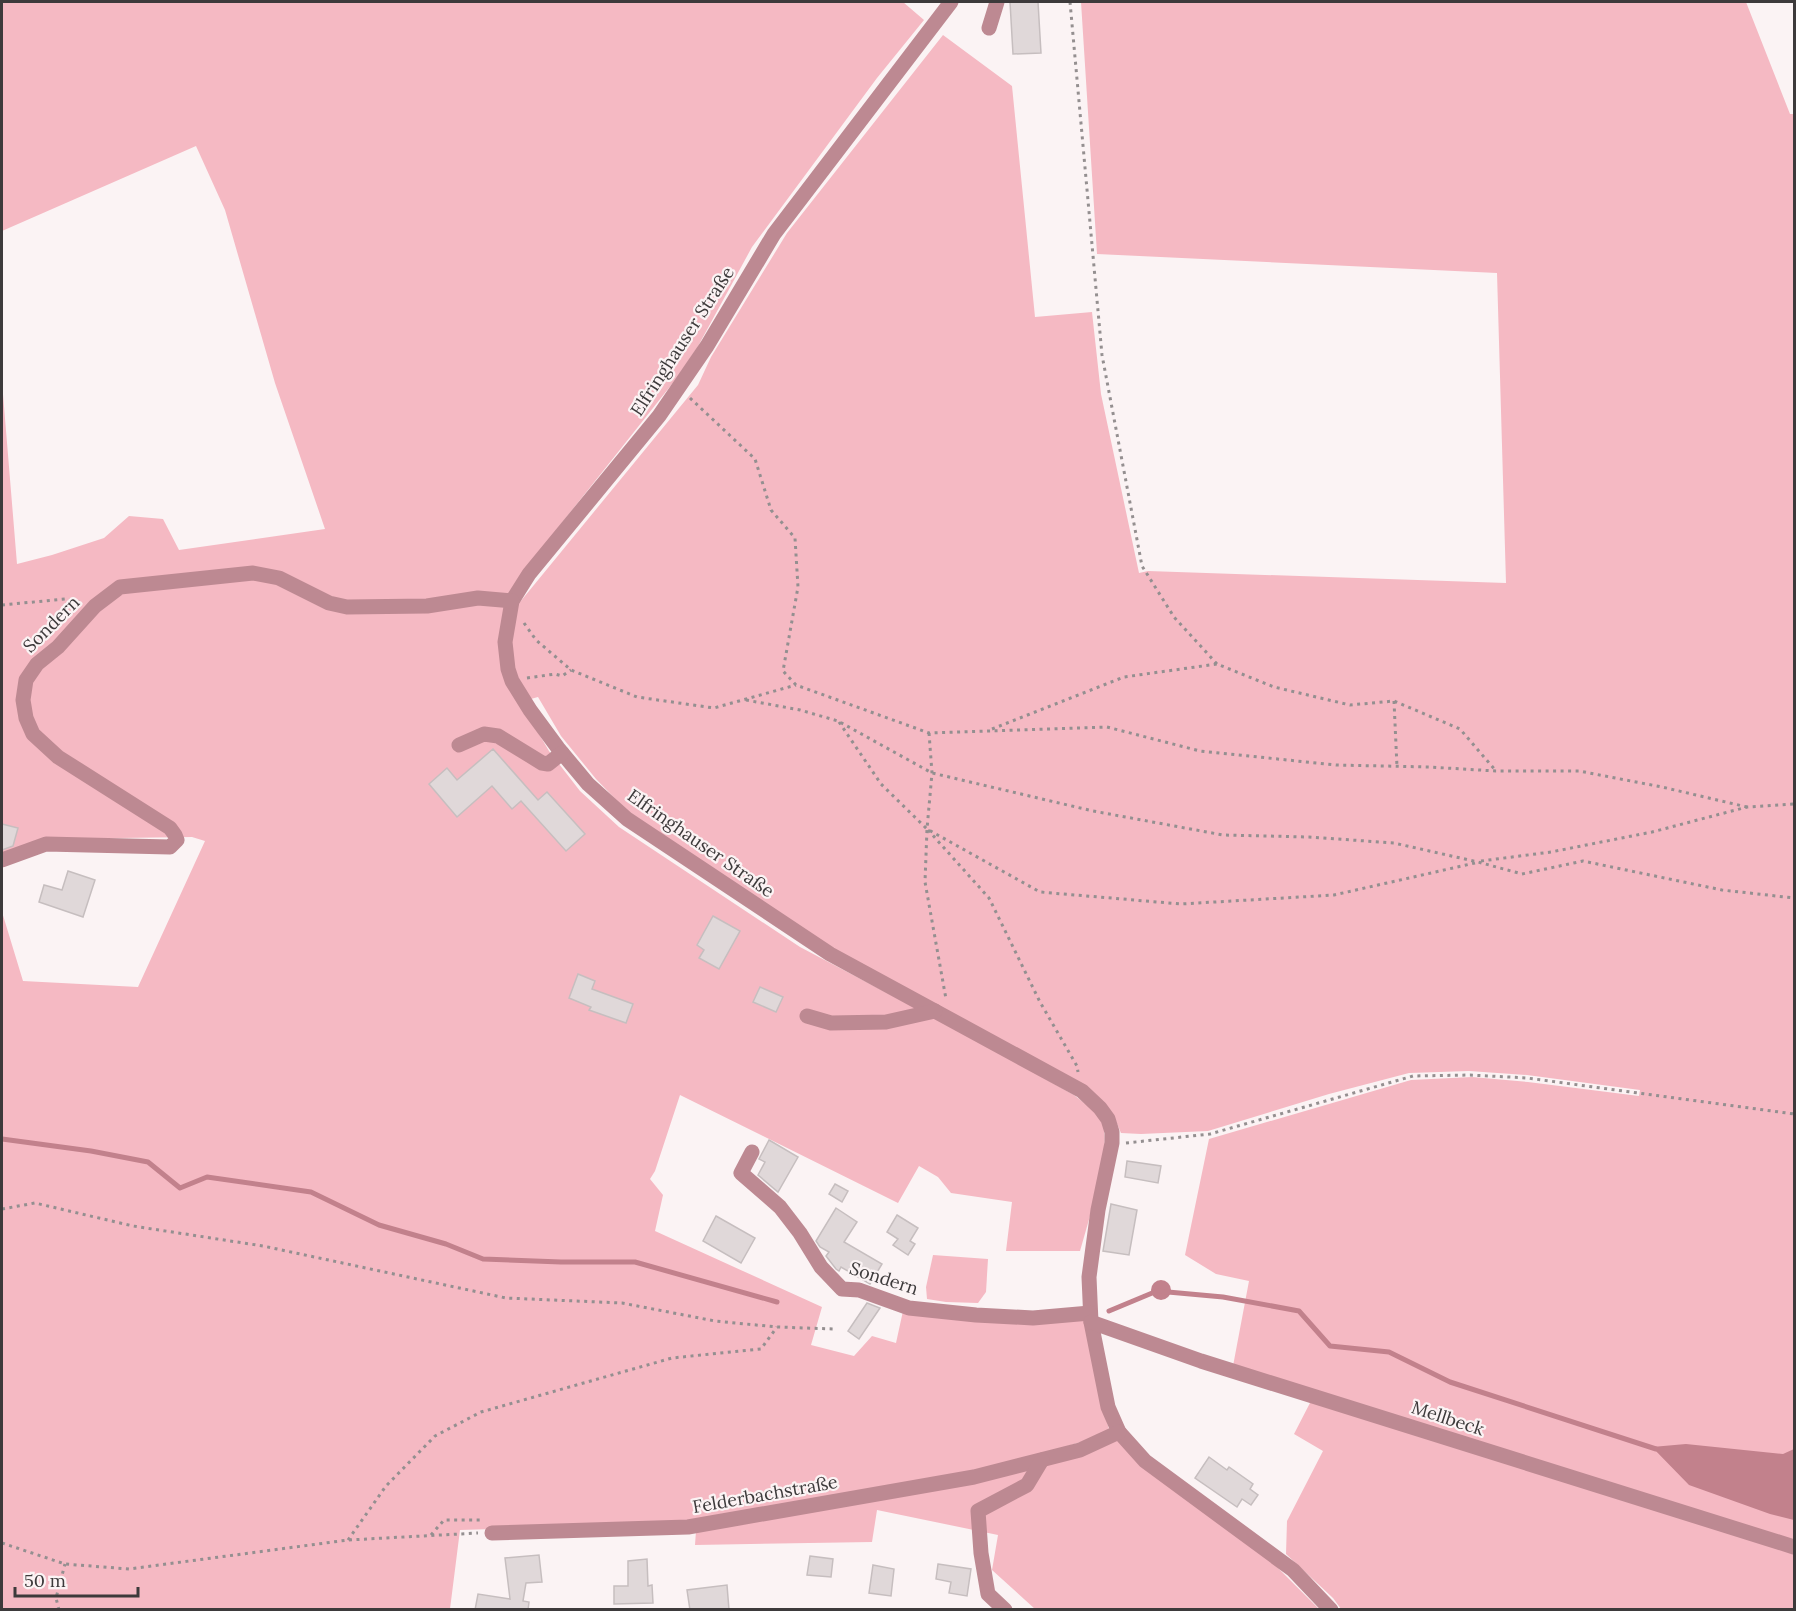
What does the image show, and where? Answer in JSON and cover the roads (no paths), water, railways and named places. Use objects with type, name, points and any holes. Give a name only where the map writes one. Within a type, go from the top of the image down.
[{"type":"street","name":"Elfringhauser Straße","points":[[951,2],[774,234],[679,388],[659,416],[529,574],[512,601],[505,642],[506,657],[513,681],[530,710],[562,753],[588,784],[627,819],[830,954],[1082,1091],[1100,1108],[1108,1119],[1112,1132],[1112,1143],[1091,1250],[1090,1314]]},
{"type":"street","points":[[988,28],[997,2]]},
{"type":"street","name":"Sondern","points":[[2,860],[46,844],[170,847],[177,840],[170,828],[58,757],[33,734],[26,718],[23,700],[26,680],[37,664],[58,646],[95,606],[120,587],[253,573],[279,578],[329,603],[347,608],[427,606],[478,598],[512,601]]},
{"type":"street","points":[[459,745],[484,734],[498,736],[542,764],[548,764],[562,753]]},
{"type":"street","points":[[807,1016],[831,1023],[886,1022],[935,1011]]},
{"type":"street","name":"Sondern","points":[[752,1152],[741,1173],[780,1207],[800,1233],[821,1267],[842,1289],[858,1290],[909,1308],[954,1313],[1033,1318],[1090,1314]]},
{"type":"street","points":[[1090,1314],[1108,1407],[1119,1432],[1145,1461],[1293,1570],[1331,1610]]},
{"type":"street","name":"Mellbeck","points":[[1090,1314],[1201,1361],[1794,1547]]},
{"type":"street","name":"Felderbachstraße","points":[[492,1533],[687,1527],[974,1477],[1080,1450],[1119,1432]]},
{"type":"street","points":[[1005,1610],[988,1594],[981,1553],[978,1511],[1027,1485],[1042,1460]]},
{"type":"waterway","points":[[2,1139],[91,1151],[148,1162],[180,1188],[207,1177],[311,1192],[379,1225],[446,1244],[483,1259],[635,1262],[777,1302]]},
{"type":"waterway","points":[[1109,1311],[1157,1291],[1223,1297],[1299,1311],[1330,1346],[1389,1352],[1450,1382],[1656,1449]]}]
